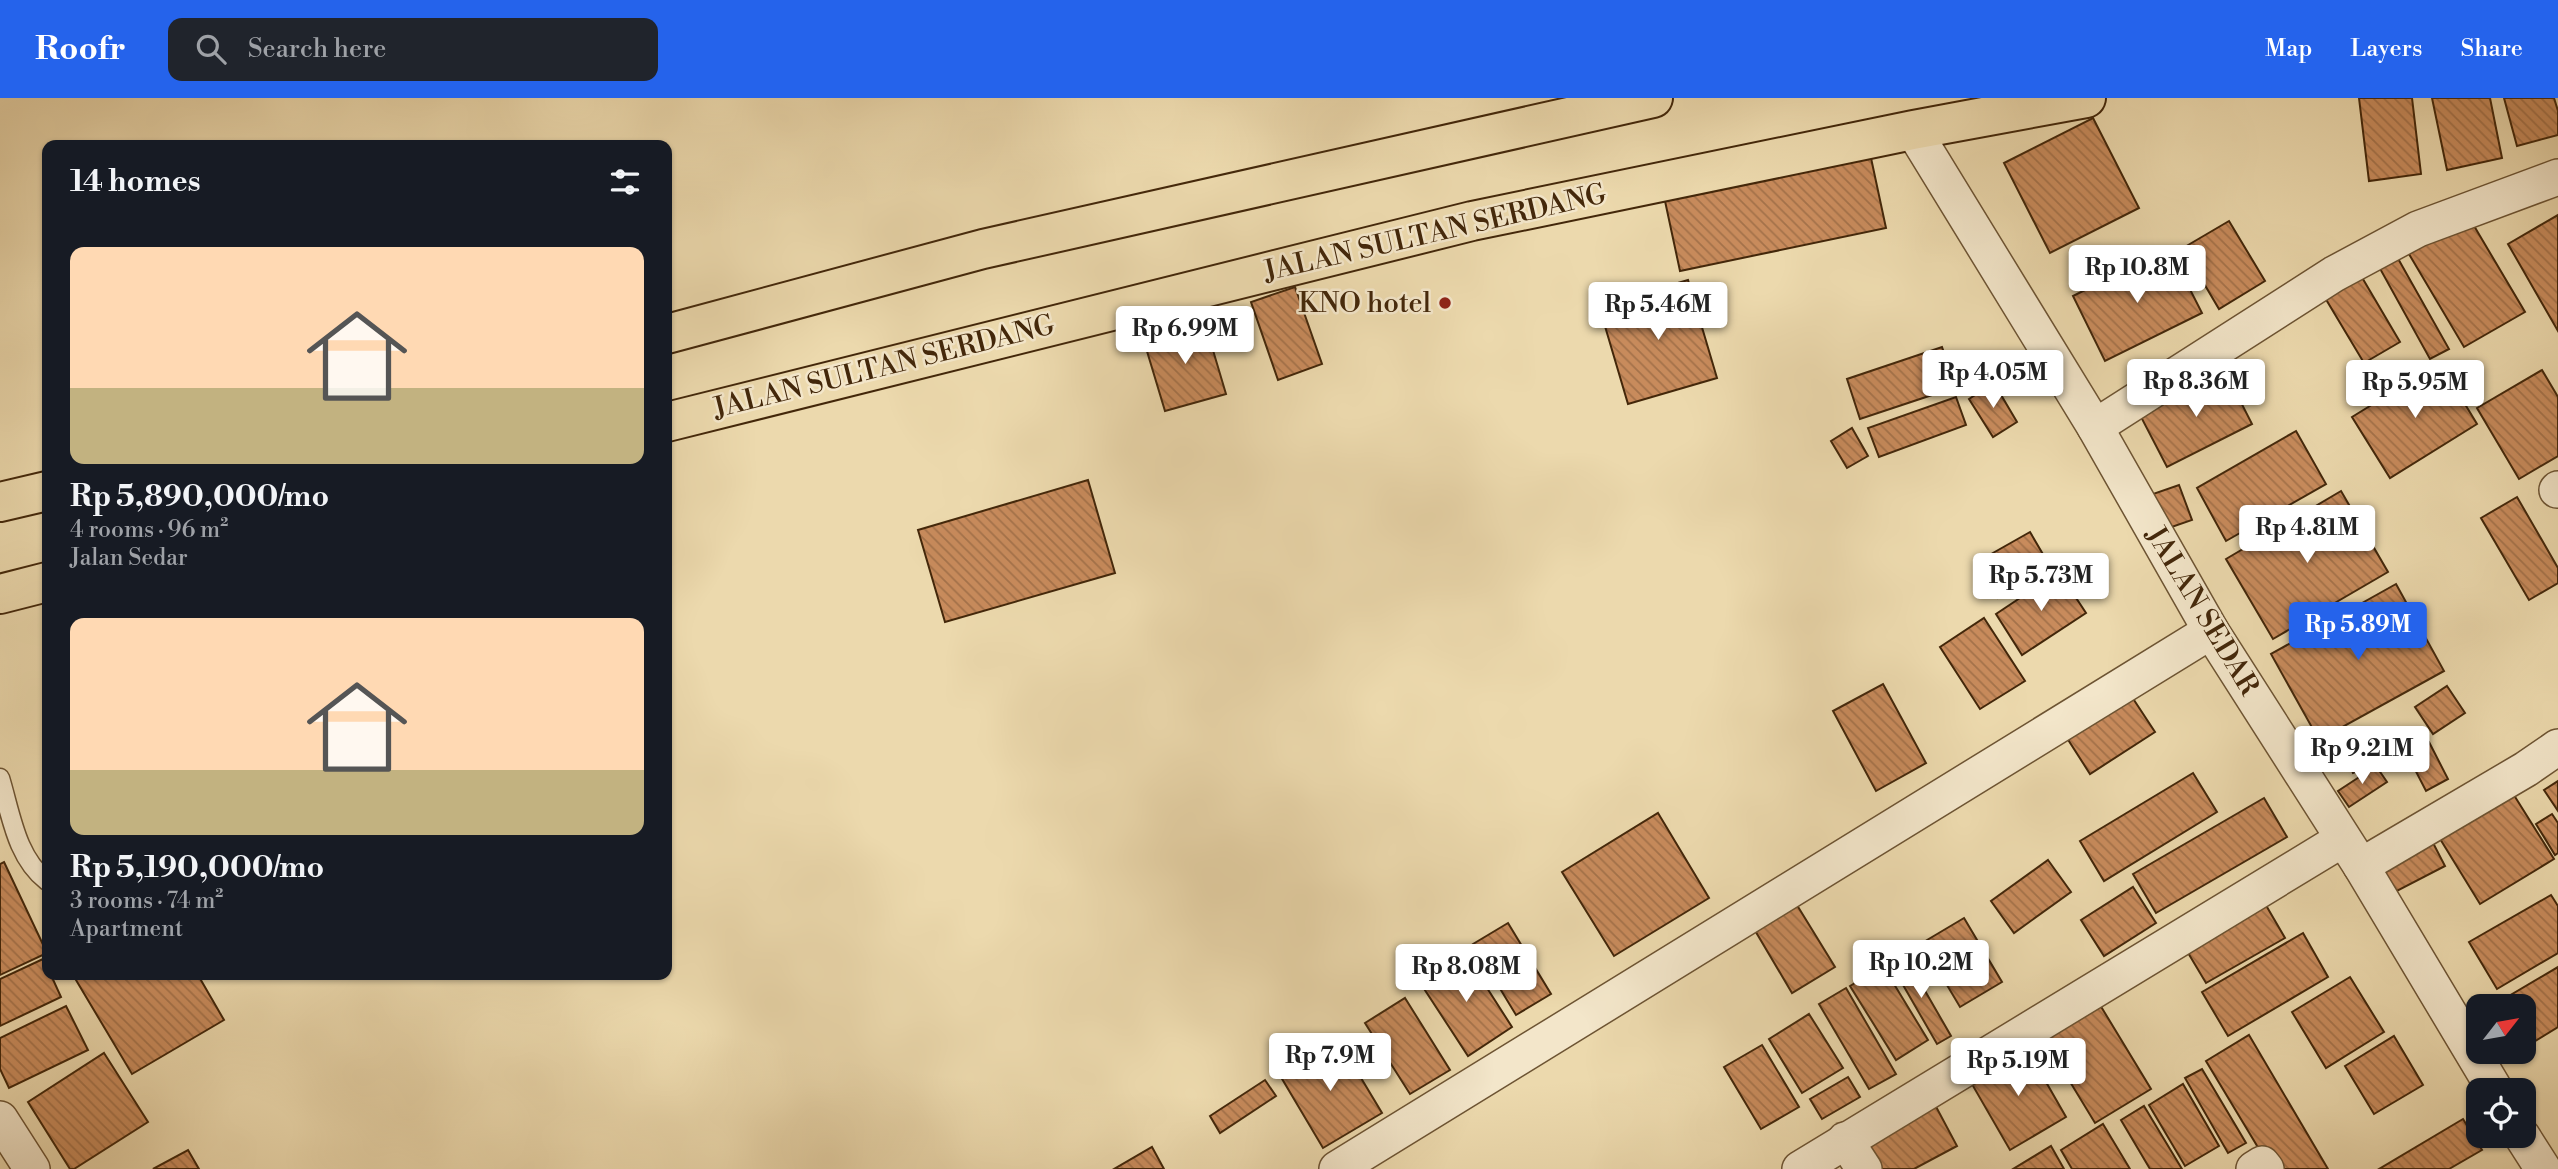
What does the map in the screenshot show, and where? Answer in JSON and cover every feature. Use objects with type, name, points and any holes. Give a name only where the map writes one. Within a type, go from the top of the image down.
[{"type":"highway","points":[[672,333],[983,249],[1653,98]]},
{"type":"highway","name":"JALAN SULTAN SERDANG","points":[[672,421],[1472,221],[1913,130],[2086,98]]},
{"type":"highway","points":[[0,502],[42,492]]},
{"type":"highway","points":[[0,594],[42,583]]},
{"type":"street","name":"JALAN SEDAR","points":[[1913,130],[2095,427],[2211,631],[2352,852],[2488,1078]]},
{"type":"street","points":[[2095,427],[2334,274],[2418,229],[2558,177]]},
{"type":"street","points":[[1337,1169],[2211,631]]},
{"type":"street","points":[[1800,1169],[1845,1140],[2352,852],[2526,769],[2558,747]]},
{"type":"street","points":[[0,1119],[32,1169]]},
{"type":"street","points":[[1845,1140],[1864,1169]]},
{"type":"street","points":[[2254,1169],[2262,1164],[2266,1169]]},
{"type":"lane","points":[[0,778],[20,846],[34,870],[42,877]]},
{"type":"building","points":[[2359,98],[2412,98],[2421,174],[2369,181]]},
{"type":"building","points":[[2432,98],[2490,98],[2502,158],[2447,170]]},
{"type":"building","points":[[2504,98],[2554,98],[2558,111],[2558,135],[2517,146]]},
{"type":"building","points":[[2093,118],[2139,208],[2050,253],[2004,163]]},
{"type":"building","points":[[1871,158],[1886,228],[1680,271],[1665,201]]},
{"type":"building","points":[[2467,214],[2525,312],[2464,347],[2406,249]]},
{"type":"building","points":[[2558,215],[2558,331],[2508,244]]},
{"type":"building","points":[[2229,221],[2265,281],[2219,309],[2183,248]]},
{"type":"building","points":[[2169,248],[2202,313],[2105,361],[2073,296]]},
{"type":"building","points":[[2396,255],[2449,349],[2430,359],[2378,265]]},
{"type":"building","points":[[2360,274],[2400,342],[2364,363],[2324,296]]},
{"type":"building","points":[[1688,280],[1717,378],[1628,404],[1599,306]]},
{"type":"building","points":[[1295,287],[1322,364],[1278,380],[1251,302]]},
{"type":"building","points":[[1204,320],[1226,394],[1165,411],[1143,338]]},
{"type":"building","points":[[1942,347],[1956,387],[1860,419],[1847,379]]},
{"type":"building","points":[[2440,363],[2477,424],[2390,478],[2352,417]]},
{"type":"building","points":[[2542,370],[2558,397],[2558,456],[2519,479],[2477,408]]},
{"type":"building","points":[[2225,371],[2252,424],[2167,467],[2140,415]]},
{"type":"building","points":[[1994,383],[2017,422],[1993,437],[1969,399]]},
{"type":"building","points":[[1956,397],[1966,425],[1879,457],[1868,428]]},
{"type":"building","points":[[1852,428],[1868,456],[1847,468],[1831,441]]},
{"type":"building","points":[[2296,431],[2326,484],[2226,541],[2197,488]]},
{"type":"building","points":[[1088,480],[1115,573],[945,622],[918,530]]},
{"type":"building","points":[[2179,485],[2192,520],[2163,530],[2150,495]]},
{"type":"building","points":[[2341,491],[2388,572],[2273,639],[2226,559]]},
{"type":"building","points":[[2517,497],[2558,568],[2558,583],[2529,600],[2481,518]]},
{"type":"building","points":[[2030,532],[2051,568],[1998,598],[1977,562]]},
{"type":"building","points":[[2059,572],[2086,613],[2022,655],[1996,614]]},
{"type":"building","points":[[2396,584],[2444,671],[2319,740],[2271,654]]},
{"type":"building","points":[[1984,618],[2025,681],[1980,709],[1940,647]]},
{"type":"building","points":[[1883,684],[1926,763],[1876,791],[1833,711]]},
{"type":"building","points":[[2447,686],[2465,713],[2433,734],[2415,707]]},
{"type":"building","points":[[2132,697],[2155,732],[2090,774],[2067,738]]},
{"type":"building","points":[[2377,732],[2388,759],[2353,773],[2342,746]]},
{"type":"building","points":[[2429,742],[2448,779],[2426,791],[2407,754]]},
{"type":"building","points":[[2376,766],[2387,782],[2349,807],[2338,791]]},
{"type":"building","points":[[2193,773],[2217,812],[2104,881],[2080,841]]},
{"type":"building","points":[[2558,781],[2558,811],[2544,790]]},
{"type":"building","points":[[2507,784],[2554,859],[2480,904],[2434,829]]},
{"type":"building","points":[[2264,798],[2287,837],[2156,913],[2133,874]]},
{"type":"building","points":[[1658,813],[1709,898],[1614,956],[1562,872]]},
{"type":"building","points":[[2552,814],[2558,823],[2558,853],[2555,855],[2536,824]]},
{"type":"building","points":[[2431,839],[2445,866],[2393,893],[2380,867]]},
{"type":"building","points":[[2048,860],[2071,892],[2014,933],[1991,901]]},
{"type":"building","points":[[4,862],[42,942],[42,955],[0,975],[0,864]]},
{"type":"building","points":[[2133,887],[2156,923],[2104,956],[2081,920]]},
{"type":"building","points":[[2260,895],[2285,938],[2206,983],[2181,941]]},
{"type":"building","points":[[2551,895],[2558,906],[2558,953],[2497,989],[2469,942]]},
{"type":"building","points":[[1792,897],[1835,967],[1792,993],[1750,922]]},
{"type":"building","points":[[1964,918],[2002,982],[1960,1007],[1922,943]]},
{"type":"building","points":[[1508,923],[1551,994],[1516,1015],[1473,944]]},
{"type":"building","points":[[2303,933],[2328,977],[2228,1036],[2202,992]]},
{"type":"building","points":[[1464,952],[1512,1027],[1468,1056],[1419,981]]},
{"type":"building","points":[[1905,956],[1951,1036],[1937,1044],[1891,964]]},
{"type":"building","points":[[42,959],[42,980],[53,980],[61,997],[0,1026],[0,979]]},
{"type":"building","points":[[1883,966],[1928,1040],[1896,1060],[1850,986]]},
{"type":"building","points":[[2558,967],[2558,1027],[2536,1041],[2536,994],[2512,994]]},
{"type":"building","points":[[2350,977],[2384,1032],[2326,1068],[2292,1012]]},
{"type":"building","points":[[76,980],[201,980],[224,1020],[132,1074]]},
{"type":"building","points":[[1846,988],[1896,1074],[1869,1089],[1819,1004]]},
{"type":"building","points":[[2094,995],[2151,1089],[2095,1123],[2038,1029]]},
{"type":"building","points":[[1405,998],[1450,1070],[1410,1094],[1365,1023]]},
{"type":"building","points":[[66,1006],[88,1050],[9,1088],[0,1069],[0,1038]]},
{"type":"building","points":[[1809,1014],[1843,1068],[1802,1093],[1769,1039]]},
{"type":"building","points":[[2249,1035],[2328,1169],[2271,1169],[2206,1061]]},
{"type":"building","points":[[2394,1036],[2423,1085],[2374,1114],[2345,1066]]},
{"type":"building","points":[[1337,1038],[1382,1113],[1323,1148],[1278,1072]]},
{"type":"building","points":[[1762,1045],[1799,1107],[1761,1129],[1724,1067]]},
{"type":"building","points":[[2026,1047],[2066,1117],[2010,1150],[1969,1079]]},
{"type":"building","points":[[104,1053],[148,1122],[70,1169],[28,1102]]},
{"type":"building","points":[[2202,1069],[2246,1143],[2228,1153],[2185,1078]]},
{"type":"building","points":[[1848,1077],[1860,1097],[1822,1119],[1810,1099]]},
{"type":"building","points":[[1265,1080],[1276,1096],[1220,1133],[1210,1116]]},
{"type":"building","points":[[2183,1084],[2219,1146],[2185,1166],[2149,1105]]},
{"type":"building","points":[[1933,1101],[1957,1146],[1914,1169],[1870,1169],[1855,1142]]},
{"type":"building","points":[[2144,1106],[2182,1169],[2150,1169],[2121,1120]]},
{"type":"building","points":[[2463,1119],[2466,1124],[2466,1148],[2482,1150],[2449,1169],[2379,1169]]},
{"type":"building","points":[[2103,1124],[2130,1169],[2072,1169],[2061,1150]]},
{"type":"building","points":[[2051,1146],[2064,1169],[2013,1169]]},
{"type":"building","points":[[1152,1147],[1164,1169],[1114,1169]]},
{"type":"building","points":[[188,1150],[199,1169],[153,1169]]},
{"type":"place","name":"KNO hotel","points":[[1445,303]]}]
